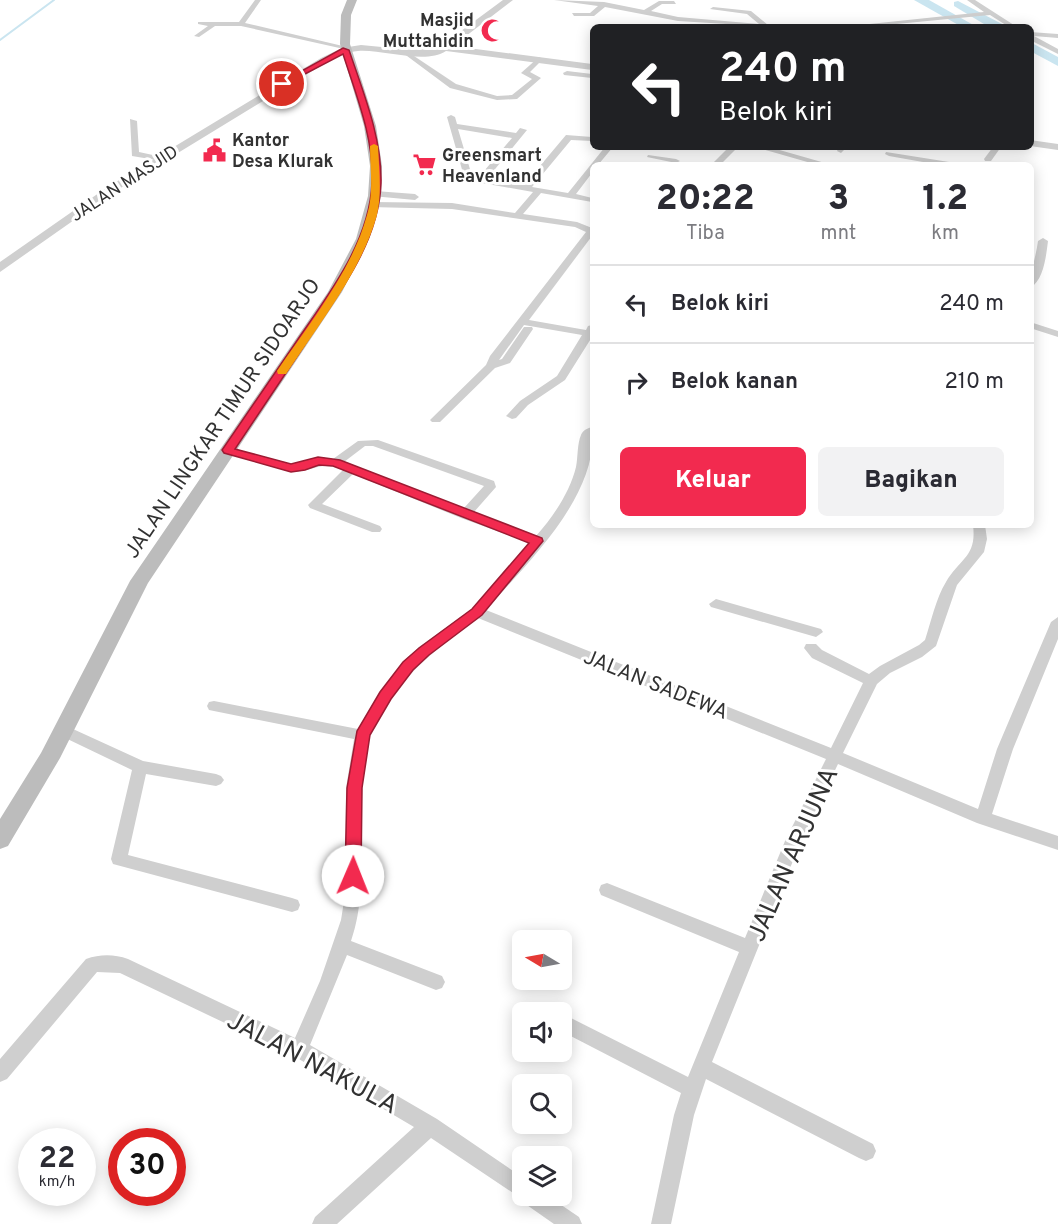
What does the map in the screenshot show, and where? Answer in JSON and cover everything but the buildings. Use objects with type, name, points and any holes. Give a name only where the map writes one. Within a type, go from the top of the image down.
[{"type":"main road","name":"JALAN LINGKAR TIMUR SIDOARJO","points":[[0,839],[32,789],[126,602],[335,292],[360,246],[374,200],[377,180],[370,128],[345,48],[344,19],[352,0]]},
{"type":"street","points":[[235,25],[258,0]]},
{"type":"street","points":[[200,23],[235,25],[345,48],[432,53],[447,48],[509,0]]},
{"type":"street","points":[[557,0],[604,4],[678,19],[733,24]]},
{"type":"street","points":[[970,0],[987,13],[1008,24]]},
{"type":"street","points":[[628,8],[639,1]]},
{"type":"street","points":[[645,12],[661,2],[674,3]]},
{"type":"street","points":[[723,2],[710,12],[750,13],[763,24]]},
{"type":"street","points":[[574,14],[592,15],[604,4]]},
{"type":"street","points":[[872,24],[987,13]]},
{"type":"street","points":[[676,24],[678,19]]},
{"type":"street","points":[[197,36],[213,25]]},
{"type":"street","points":[[1034,35],[1058,36]]},
{"type":"street","points":[[1034,37],[1058,52]]},
{"type":"street","name":"JALAN MASJID","points":[[2,263],[159,159],[345,48]]},
{"type":"street","points":[[447,48],[590,67]]},
{"type":"street","points":[[405,52],[462,90],[504,99],[514,97],[537,78],[525,73],[539,59]]},
{"type":"street","points":[[567,73],[590,76]]},
{"type":"street","points":[[133,121],[135,154],[159,159]]},
{"type":"street","points":[[468,139],[452,122],[468,139],[481,180]]},
{"type":"street","points":[[468,139],[520,133],[476,167],[467,177],[590,200]]},
{"type":"street","points":[[526,189],[569,136],[590,139]]},
{"type":"street","points":[[1034,144],[1058,147]]},
{"type":"street","points":[[596,162],[606,150]]},
{"type":"street","points":[[718,162],[731,150]]},
{"type":"street","points":[[766,150],[779,156],[811,162]]},
{"type":"street","points":[[890,150],[941,162]]},
{"type":"street","points":[[988,159],[995,150]]},
{"type":"street","points":[[655,160],[676,161]]},
{"type":"street","points":[[569,197],[590,170]]},
{"type":"street","points":[[523,214],[542,192]]},
{"type":"street","points":[[374,200],[453,203],[583,226],[590,232]]},
{"type":"street","points":[[436,420],[491,366],[506,361],[520,333],[590,237]]},
{"type":"street","points":[[1034,277],[1040,264],[1043,241]]},
{"type":"street","points":[[530,320],[590,331]]},
{"type":"street","points":[[1034,327],[1058,334]]},
{"type":"street","points":[[512,416],[524,403],[561,378],[590,333]]},
{"type":"street","points":[[298,1048],[329,981],[350,920],[354,788],[362,735],[408,666],[424,651],[477,612],[537,541],[554,525],[565,507],[581,470],[587,435],[590,432]]},
{"type":"street","points":[[335,463],[362,443],[374,442],[489,483],[490,487],[465,514]]},
{"type":"street","points":[[228,450],[291,468],[300,468],[318,461],[335,463],[537,541]]},
{"type":"street","points":[[350,470],[314,505],[376,530]]},
{"type":"street","name":"JALAN ARJUNA","points":[[661,1224],[684,1115],[692,1089],[793,841],[871,681],[885,669],[924,650],[931,643],[951,584],[978,552],[981,539],[979,528]]},
{"type":"street","points":[[716,604],[816,632]]},
{"type":"street","name":"JALAN SADEWA","points":[[477,612],[983,818],[1058,843]]},
{"type":"street","points":[[983,818],[1005,749],[1058,622]]},
{"type":"street","points":[[811,648],[817,654],[871,681]]},
{"type":"street","points":[[214,706],[362,735]]},
{"type":"street","points":[[62,730],[140,767],[216,780]]},
{"type":"street","points":[[140,767],[119,859],[292,906]]},
{"type":"street","points":[[607,890],[750,948]]},
{"type":"street","points":[[341,945],[436,982]]},
{"type":"street","name":"JALAN NAKULA","points":[[0,1073],[92,965],[108,963],[122,965],[298,1048],[430,1125],[512,1182]]},
{"type":"street","points":[[572,1028],[692,1089]]},
{"type":"street","points":[[700,1066],[866,1150]]},
{"type":"street","points":[[322,1224],[430,1125]]},
{"type":"street","points":[[546,1206],[572,1224]]},
{"type":"waterway","points":[[0,40],[54,0]]},
{"type":"waterway","points":[[920,0],[965,24]]},
{"type":"waterway","points":[[958,4],[993,24]]},
{"type":"waterway","points":[[1034,48],[1058,62]]},
{"type":"slow traffic","points":[[282,371],[335,292],[360,246],[372,215],[377,180],[374,146]]},
{"type":"place","name":"Masjid Muttahidin","points":[[492,30]]},
{"type":"place","name":"Kantor Desa Klurak","points":[[214,150]]},
{"type":"place","name":"Greensmart Heavenland","points":[[424,165]]},
{"type":"route","points":[[282,84],[345,50],[368,119],[374,145],[377,180],[372,215],[360,246],[335,292],[228,450],[291,468],[300,468],[318,461],[335,463],[537,541],[477,612],[424,651],[396,679],[362,735],[354,788],[353,876]]}]
